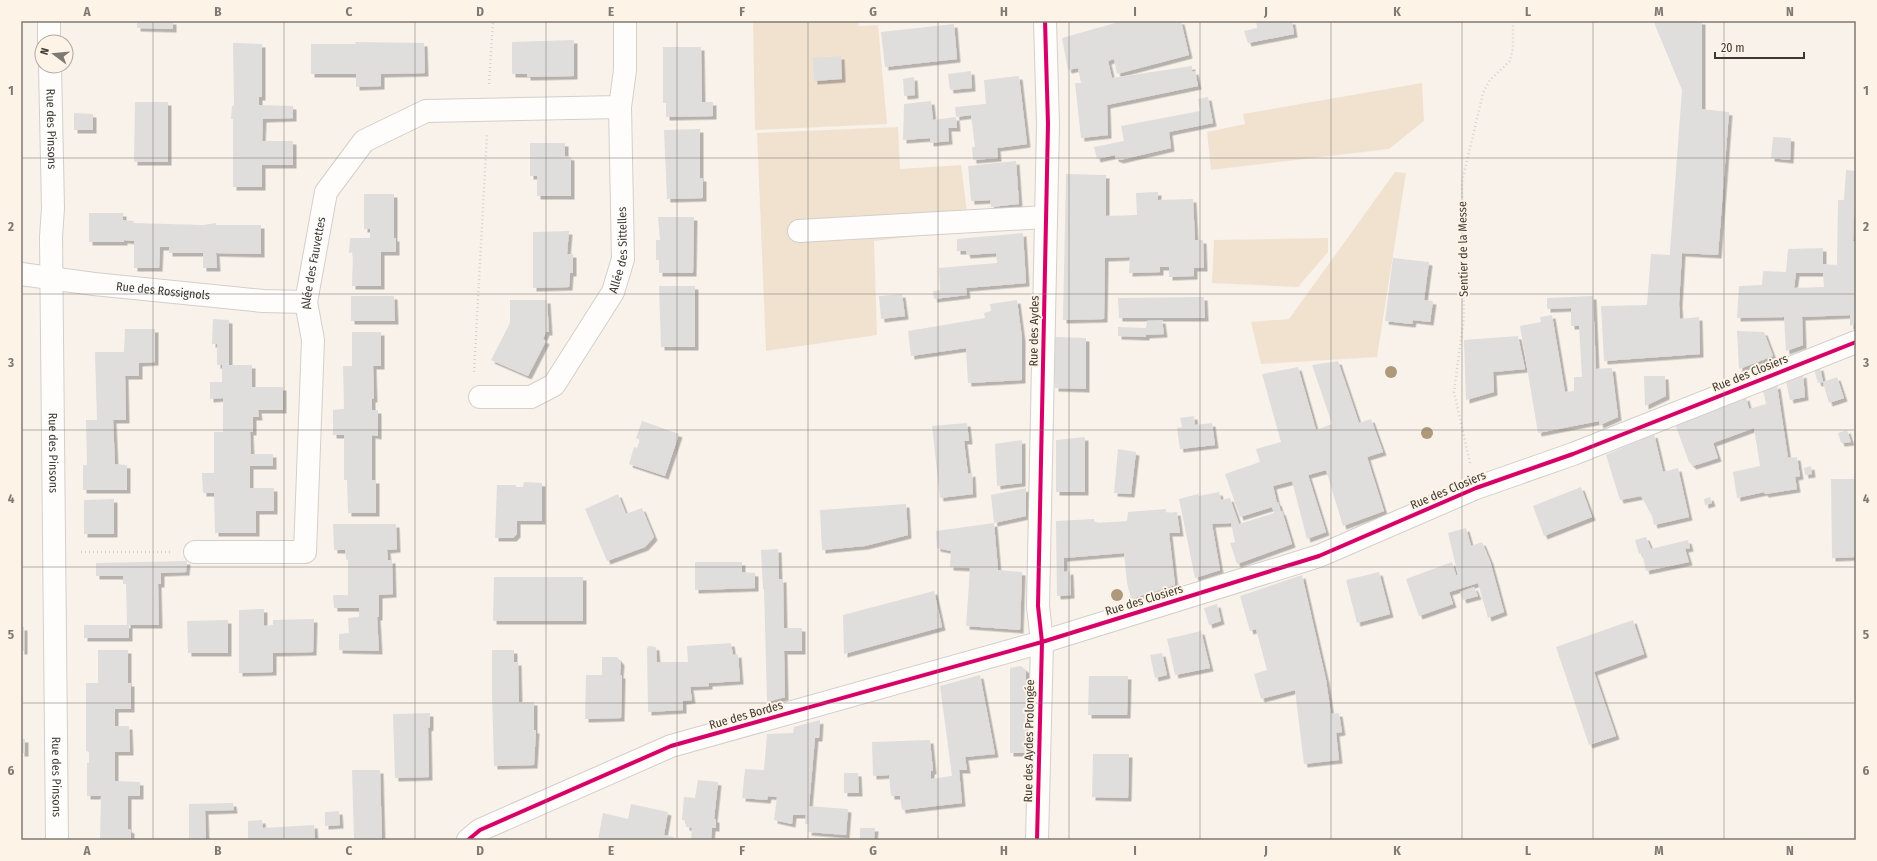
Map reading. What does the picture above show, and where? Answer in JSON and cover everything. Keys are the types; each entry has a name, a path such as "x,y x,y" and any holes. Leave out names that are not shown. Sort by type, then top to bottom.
{"street":[{"path":"49,21 49,34"},
{"name":"Allée des Sittelles","path":"480,397 531,397 554,385 612,292 623,259 620,107 625,70 625,21"},
{"name":"Rue des Aydes","path":"1042,642 1038,606 1048,124 1045,21"},
{"name":"Rue des Pinsons","path":"50,74 54,208 51,237 57,840"},
{"name":"Allée des Fauvettes","path":"195,552 305,552 313,340 306,302 326,192 364,141 426,111 620,107"},
{"path":"798,231 1046,217"},
{"name":"Rue des Rossignols","path":"21,274 52,279 263,301 306,302"},
{"name":"Rue des Closiers","path":"1042,642 1319,556 1476,488 1573,454 1856,342"},
{"name":"Rue des Bordes","path":"468,840 480,830 671,746 1042,642"},
{"name":"Rue des Aydes Prolongée","path":"1037,840 1042,642"}],"path":[{"path":"480,397 473,398 493,21"},
{"path":"54,552 195,552"}],"shaded area":[{"path":"753,21 858,21 859,26 878,25 887,124 755,130"},
{"path":"1422,83 1424,121 1389,149 1211,170 1207,132 1245,124 1243,114"},
{"path":"898,127 900,169 961,165 967,212 944,233 874,241 877,335 766,351 757,133"},
{"path":"1395,172 1406,173 1377,357 1261,364 1251,322 1289,319"},
{"path":"1328,238 1328,252 1298,287 1212,283 1214,240"}],"building":[{"path":"137,21 173,21 173,29 137,28"},
{"path":"1122,21 1181,21 1189,55 1117,74 1114,59 1108,61 1112,78 1192,66 1192,72 1195,71 1198,86 1107,105 1108,135 1081,138 1075,83 1081,83 1078,68 1068,70 1062,38"},
{"path":"1256,21 1292,21 1294,34 1248,43 1244,31 1257,28"},
{"path":"1655,21 1702,21 1702,109 1729,112 1718,255 1682,253 1679,304 1680,319 1699,317 1700,354 1604,361 1601,306 1647,305 1651,254 1670,255 1682,90 1655,25"},
{"path":"954,24 957,59 885,67 881,32"},
{"path":"574,40 574,76 527,77 527,74 512,74 512,42"},
{"path":"355,42 424,43 425,73 381,74 381,86 356,87 356,74 311,74 311,44 356,44"},
{"path":"233,43 262,44 262,97 259,97 259,105 293,106 293,118 263,119 262,141 293,141 293,165 262,165 262,187 233,187 233,119 231,119 232,106 234,106"},
{"path":"663,47 701,47 702,102 713,102 713,116 666,117 666,103 663,103"},
{"path":"841,56 842,79 814,81 813,58"},
{"path":"971,71 972,88 950,90 948,74"},
{"path":"1019,76 1027,144 997,148 998,158 973,160 972,147 975,147 971,115 956,117 955,107 986,104 984,80"},
{"path":"914,77 915,95 904,96 903,79"},
{"path":"1208,97 1213,123 1169,132 1171,148 1120,160 1115,158 1115,155 1097,159 1094,147 1124,141 1121,126 1200,111 1198,99"},
{"path":"931,101 933,120 956,117 957,128 948,128 949,141 930,143 930,138 903,140 904,104"},
{"path":"135,102 168,102 168,162 134,162"},
{"path":"74,113 93,114 93,130 74,130"},
{"path":"700,129 700,178 703,178 703,198 667,199 664,130"},
{"path":"1773,137 1791,138 1790,160 1771,158"},
{"path":"530,143 565,143 565,156 571,157 571,196 537,196 537,176 530,176"},
{"path":"1016,161 1019,204 991,207 990,200 971,201 968,166"},
{"path":"1846,170 1856,171 1853,241 1856,241 1856,323 1850,326 1850,315 1802,317 1803,345 1786,351 1784,317 1737,318 1739,286 1762,285 1763,271 1786,272 1788,249 1823,248 1823,264 1837,265 1838,200 1844,200","holes":["1796,273 1823,273 1824,287 1794,288"]},
{"path":"1066,174 1106,175 1106,216 1137,215 1136,193 1158,192 1158,200 1193,199 1195,240 1203,240 1204,268 1194,268 1194,276 1169,277 1169,267 1160,267 1160,272 1129,273 1130,257 1105,258 1104,319 1063,320"},
{"path":"364,194 394,194 394,238 396,238 396,252 381,252 381,286 352,286 353,252 349,253 350,238 370,238 370,229 364,229"},
{"path":"89,213 123,213 123,220 134,221 133,223 203,225 216,223 216,225 261,225 261,254 216,253 217,268 203,268 203,253 169,253 169,247 160,247 159,268 134,268 134,241 124,240 124,242 89,242"},
{"path":"658,217 694,217 693,273 659,273 659,260 656,260 656,240 660,240"},
{"path":"569,231 567,254 573,254 573,273 570,273 569,287 533,288 533,232"},
{"path":"1023,233 1026,283 966,288 967,295 934,299 933,291 940,290 939,268 997,263 996,253 967,255 966,251 957,251 957,239"},
{"path":"1393,258 1429,262 1424,300 1433,301 1430,322 1413,320 1412,324 1385,321"},
{"path":"659,286 695,286 695,347 661,347"},
{"path":"902,294 905,316 881,319 879,296"},
{"path":"351,296 394,296 395,321 351,321"},
{"path":"1593,296 1596,369 1612,368 1618,417 1600,425 1599,421 1538,433 1520,326 1541,322 1540,317 1552,315 1565,392 1574,391 1574,377 1582,377 1579,326 1571,326 1571,308 1547,309 1547,298"},
{"path":"1204,297 1205,318 1119,318 1118,298"},
{"path":"510,300 547,300 549,332 546,332 543,339 546,341 528,376 491,360 510,323"},
{"path":"1017,300 1022,338 1022,380 968,383 966,348 911,356 908,331 985,318 984,313 991,311 990,304"},
{"path":"213,319 229,320 229,365 252,365 252,387 283,387 283,410 258,410 259,417 253,417 253,432 250,432 251,454 273,454 273,466 250,466 250,488 274,488 274,511 256,511 256,533 215,533 214,493 203,493 202,473 214,473 214,432 223,432 223,398 210,399 210,382 222,382 222,365 217,365 217,344 212,344"},
{"path":"1162,320 1164,334 1146,335 1146,337 1118,336 1118,327 1146,328 1147,321"},
{"path":"125,329 155,329 155,362 139,363 139,376 125,376 126,420 113,420 115,464 127,465 127,490 83,490 83,465 87,465 86,420 97,420 95,352 124,352"},
{"path":"1737,331 1764,332 1773,356 1739,369"},
{"path":"352,332 381,332 381,366 373,366 374,399 372,399 372,410 378,410 378,436 372,435 372,480 376,480 376,513 348,513 347,480 344,480 344,435 333,435 333,410 344,409 343,366 352,366"},
{"path":"1518,336 1525,369 1493,372 1494,392 1466,400 1464,340"},
{"path":"1055,337 1086,338 1086,389 1055,388"},
{"path":"1338,361 1359,423 1371,419 1383,452 1367,457 1384,511 1343,526 1326,470 1308,475 1326,532 1307,539 1292,481 1273,486 1277,503 1278,502 1281,512 1282,511 1292,544 1237,564 1230,543 1235,542 1231,523 1212,524 1220,570 1195,578 1179,499 1198,494 1199,496 1219,492 1221,500 1230,498 1239,524 1274,513 1272,507 1240,517 1225,474 1260,462 1256,449 1281,442 1262,374 1298,367 1316,430 1332,424 1312,365"},
{"path":"1820,367 1823,382 1818,383 1814,369"},
{"path":"1803,374 1805,397 1790,400 1786,381"},
{"path":"1644,376 1665,376 1666,396 1645,406"},
{"path":"1837,377 1844,398 1829,403 1823,382"},
{"path":"1777,385 1788,458 1797,457 1800,476 1795,477 1797,489 1765,494 1764,492 1737,498 1733,472 1760,466 1754,428 1713,443 1718,458 1693,466 1689,462 1675,424 1746,397 1749,409 1766,404 1763,390"},
{"path":"1194,416 1195,425 1212,423 1215,445 1180,449 1177,428 1182,427 1180,418"},
{"path":"642,421 679,434 665,476 629,464 634,447 637,448 640,440 636,438"},
{"path":"967,423 969,441 964,441 968,474 972,473 973,494 940,498 932,426"},
{"path":"1847,430 1851,442 1841,443 1838,433"},
{"path":"1654,434 1663,472 1678,468 1689,517 1654,525 1652,516 1641,496 1620,500 1606,455"},
{"path":"1085,437 1085,492 1056,492 1056,440"},
{"path":"1022,440 1022,483 997,486 995,444"},
{"path":"1118,449 1136,452 1131,494 1114,493"},
{"path":"1811,466 1812,474 1805,475 1804,468"},
{"path":"1831,479 1856,479 1856,557 1832,558"},
{"path":"524,482 542,483 542,521 517,521 517,534 513,538 495,538 497,485 516,485 516,487 523,487"},
{"path":"1581,487 1592,517 1544,536 1533,506"},
{"path":"1026,488 1026,516 994,523 991,495"},
{"path":"618,494 626,514 642,508 654,537 645,547 607,561 585,509"},
{"path":"1710,497 1712,503 1705,505 1704,499"},
{"path":"114,499 114,534 84,534 84,500"},
{"path":"906,504 908,535 865,546 822,550 820,510"},
{"path":"1166,509 1166,513 1177,512 1180,533 1169,533 1175,585 1131,599 1127,583 1124,553 1064,558 1064,572 1070,571 1071,595 1057,596 1056,521 1094,519 1095,523 1127,521 1128,512"},
{"path":"994,523 998,570 1022,572 1020,630 966,626 970,568 950,567 951,551 937,548 936,531"},
{"path":"333,524 396,524 397,549 387,550 388,560 392,560 393,594 379,595 379,617 377,617 379,651 339,650 339,634 349,633 348,618 359,617 359,608 334,608 333,595 348,595 348,560 346,559 345,550 334,550"},
{"path":"1466,528 1471,546 1482,542 1490,561 1504,612 1488,618 1478,583 1449,592 1453,604 1419,616 1406,579 1452,562 1456,575 1458,575 1448,533"},
{"path":"1646,537 1651,549 1688,540 1690,548 1685,549 1689,562 1646,571 1642,553 1639,554 1635,540"},
{"path":"778,549 779,579 783,579 784,628 802,628 802,651 784,651 785,697 767,702 764,589 761,550"},
{"path":"187,561 186,572 161,573 161,584 158,584 159,625 129,625 129,638 84,638 84,625 127,625 126,584 123,584 123,576 96,576 96,563"},
{"path":"695,562 742,562 742,572 755,573 755,588 695,590"},
{"path":"1379,572 1390,614 1357,623 1346,580"},
{"path":"1302,575 1326,680 1331,714 1339,713 1342,732 1336,733 1339,760 1304,764 1295,690 1261,699 1254,674 1267,670 1256,629 1250,631 1240,596"},
{"path":"494,577 583,577 583,621 493,621"},
{"path":"1474,587 1478,596 1463,600 1460,592"},
{"path":"934,591 942,627 844,654 843,615"},
{"path":"1217,604 1221,621 1209,625 1204,608"},
{"path":"264,609 264,626 273,625 273,620 314,619 313,652 273,653 273,672 239,673 239,610"},
{"path":"228,620 228,653 188,653 187,621"},
{"path":"1633,620 1644,654 1594,672 1616,736 1589,745 1556,647"},
{"path":"21,627 24,627 24,651 21,651"},
{"path":"1201,631 1210,668 1175,675 1167,639"},
{"path":"731,643 733,655 738,654 740,681 709,683 709,686 690,687 692,700 683,701 683,710 648,712 647,648 649,646 656,647 657,662 688,662 687,646"},
{"path":"98,650 128,650 128,683 131,683 131,709 115,709 115,726 129,726 130,752 115,752 115,781 140,782 140,796 128,796 128,829 131,830 131,840 100,840 101,796 87,796 87,763 89,763 89,752 86,751 86,683 98,683"},
{"path":"492,650 514,650 514,662 518,662 519,702 534,702 534,730 536,730 534,765 494,766"},
{"path":"1162,653 1167,675 1155,678 1150,655"},
{"path":"602,657 617,657 621,662 621,718 585,719 586,675 602,675"},
{"path":"1021,666 1026,670 1026,753 1010,753 1010,668"},
{"path":"980,675 995,754 965,757 967,770 959,770 962,803 902,810 900,796 891,796 889,775 873,776 872,742 930,740 933,771 931,771 931,779 952,776 940,686"},
{"path":"1089,676 1128,676 1127,715 1088,715"},
{"path":"430,713 430,727 428,728 429,777 395,778 393,714"},
{"path":"820,720 819,738 815,738 809,806 848,809 846,835 808,832 809,824 805,824 806,815 793,815 792,824 774,820 777,797 768,796 767,800 742,798 745,769 764,770 767,734 793,733 794,727"},
{"path":"21,739 25,739 25,753 21,753"},
{"path":"1093,754 1129,754 1128,798 1092,797"},
{"path":"352,770 380,770 382,840 354,840"},
{"path":"844,773 858,773 859,793 844,793"},
{"path":"698,780 718,782 714,819 716,819 716,828 712,828 711,840 691,840 692,828 686,827 686,821 682,820 684,797 695,798"},
{"path":"233,803 234,810 205,811 206,840 189,840 189,804"},
{"path":"631,804 668,812 664,835 674,837 674,840 598,840 603,813 628,819"},
{"path":"339,811 340,825 325,826 325,812"},
{"path":"262,820 263,828 314,825 315,840 248,840 248,821"},
{"path":"860,828 875,828 874,840 860,840"}],"cycle path":[{"path":"1037,840 1042,642 1038,606 1048,124 1045,21"},
{"path":"468,840 480,830 671,746 1042,642 1319,556 1476,488 1573,454 1856,342"}]}
